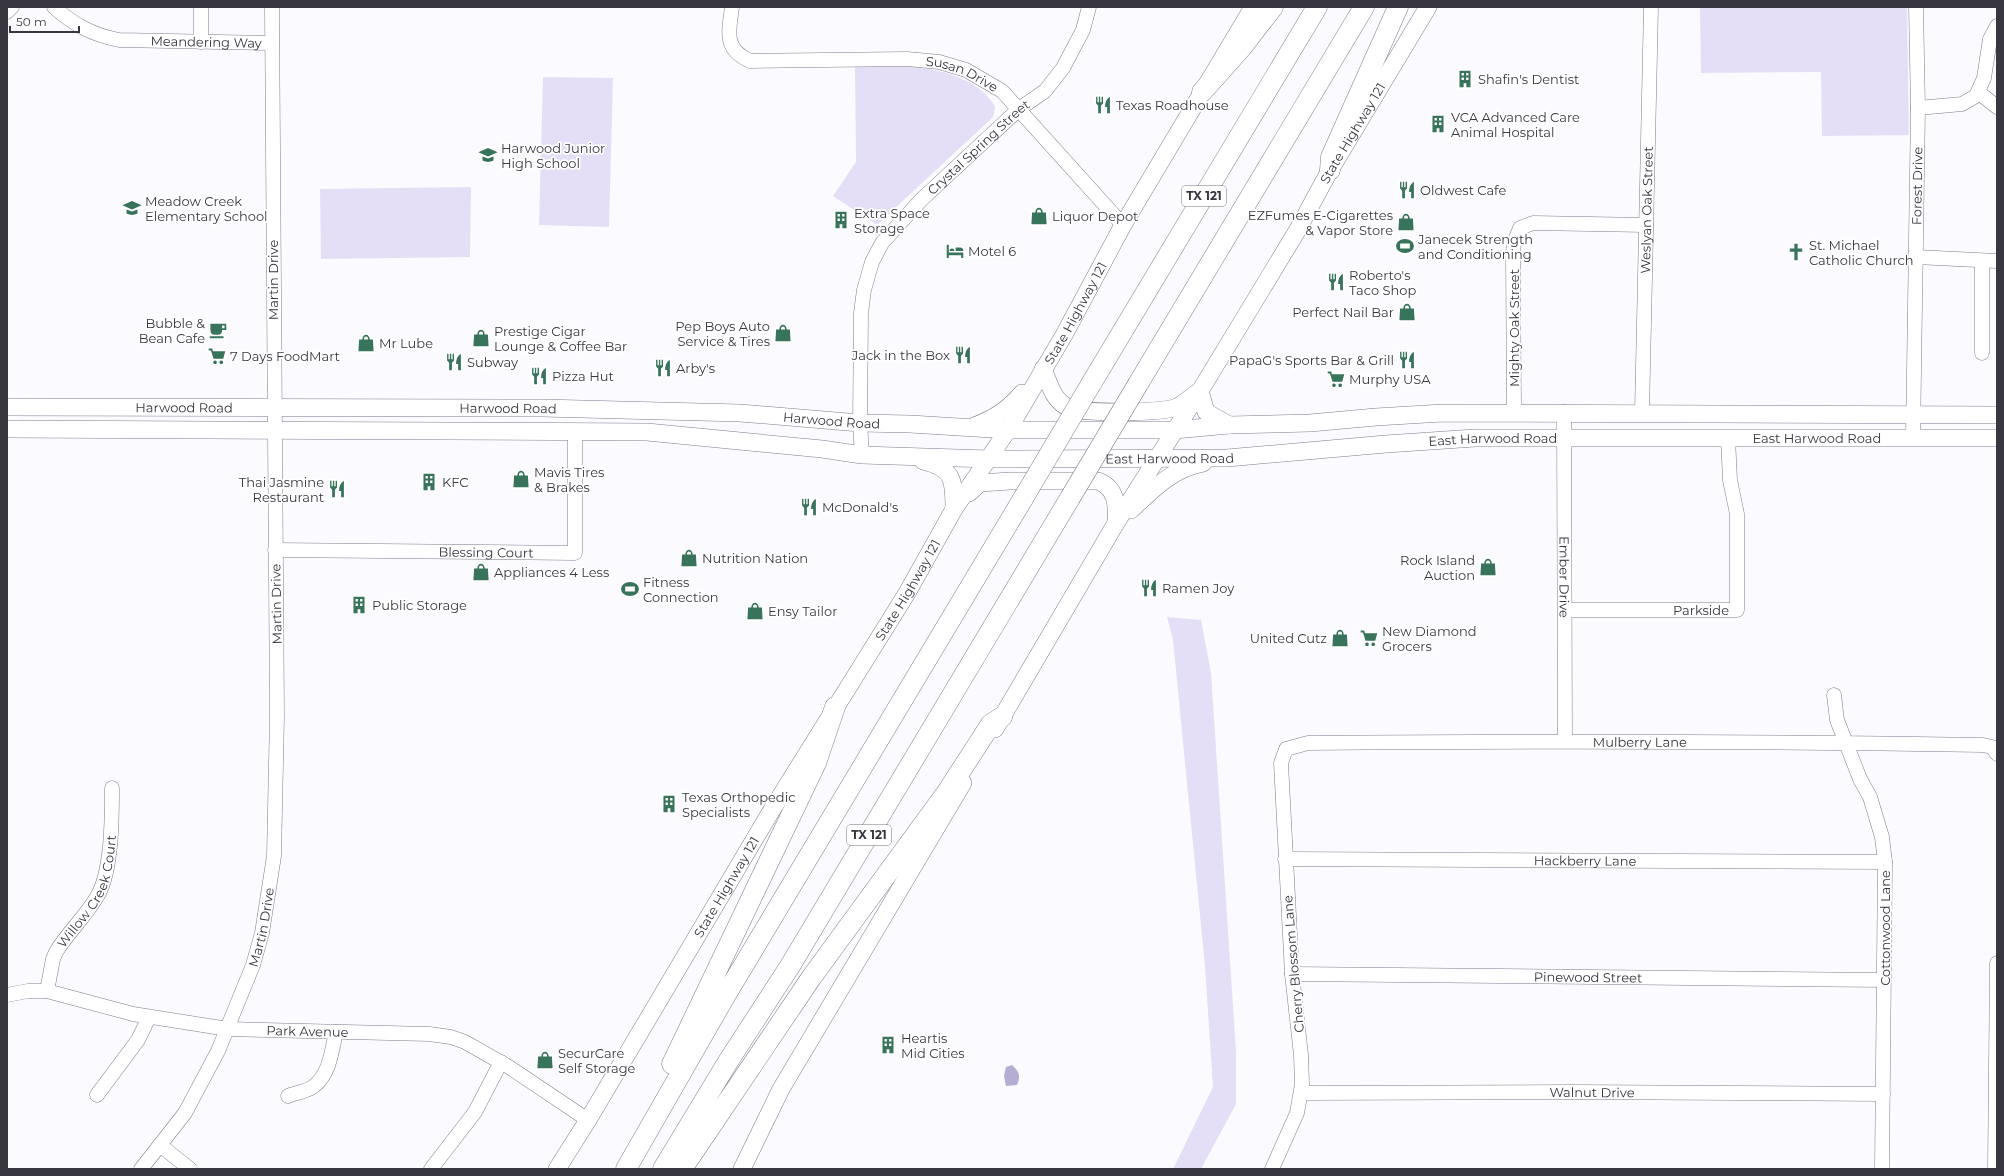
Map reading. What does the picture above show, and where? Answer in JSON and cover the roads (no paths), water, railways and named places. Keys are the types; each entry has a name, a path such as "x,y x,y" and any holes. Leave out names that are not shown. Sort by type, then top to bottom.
{"highway":[{"path":"1202,92 1242,47 1273,7"},
{"name":"TX 121","path":"626,1169 728,992 1317,7"},
{"name":"TX 121","path":"663,1169 729,1060 790,966 1364,7"},
{"path":"1330,170 1331,157 1398,7"},
{"path":"622,1169 623,1154 666,1076 709,990 816,763 836,707"},
{"path":"682,1169 811,978 947,792 991,724 1002,717"}],"main road":[{"name":"State Highway 121","path":"557,1169 588,1120 836,707 907,593 954,509 1008,430 1064,335 1123,225 1253,7"},
{"name":"State Highway 121","path":"742,1169 781,1089 1116,523 1200,390 1297,230 1330,170 1428,7"},
{"path":"970,427 989,420 1011,406 1043,369 1056,397 1067,407 1089,412 1177,407 1200,390 1206,412 1229,425"},
{"name":"Harwood Road","path":"7,407 576,408 730,413 860,423 970,427 1008,430"},
{"path":"154,407 154,430"},
{"path":"430,431 437,408"},
{"path":"575,431 576,408"},
{"path":"1642,412 1643,438"},
{"name":"East Harwood Road","path":"1008,430 1174,430 1229,425 1310,423 1376,416 1443,413 1642,412 1997,415"},
{"path":"729,440 730,413"},
{"path":"1727,413 1728,438"},
{"path":"1831,438 1832,414"},
{"path":"1376,416 1386,444"},
{"name":"Harwood Road","path":"7,429 648,432 862,455 989,459"},
{"name":"East Harwood Road","path":"989,459 1227,458 1475,438 1997,438"},
{"path":"907,457 938,465 948,473 954,485 954,509"},
{"path":"1116,523 1167,477 1191,465 1227,458"},
{"path":"954,509 973,488 980,483 1010,481 1098,481 1106,484 1112,492 1117,504 1116,523"}],"street":[{"path":"7,12 12,7"},
{"name":"Meandering Way","path":"54,7 75,25 104,38 119,40 272,43"},
{"path":"201,7 201,42"},
{"name":"Martin Drive","path":"141,1169 194,1099 228,1029 253,965 262,932 274,856 278,723 275,550 272,7"},
{"name":"Susan Drive","path":"732,7 730,40 732,49 740,56 750,61 907,58 939,62 966,70 1002,91 1123,225"},
{"name":"Crystal Spring Street","path":"862,455 860,423 861,313 864,290 872,262 882,242 904,217 1018,109 1045,91 1063,68 1083,30 1089,7"},
{"name":"Weslyan Oak Street","path":"1642,412 1651,7"},
{"name":"Forest Drive","path":"1913,438 1918,108 1916,7"},
{"path":"1918,108 1962,104 1976,96 1984,78 1990,39 1997,26"},
{"path":"1978,92 1997,107"},
{"name":"Mighty Oak Street","path":"1514,412 1513,253 1514,243 1520,228 1533,223 1646,225"},
{"path":"1916,257 1997,261"},
{"path":"1982,261 1982,353"},
{"name":"Ember Drive","path":"1564,412 1565,741"},
{"name":"Blessing Court","path":"275,550 575,553 575,431"},
{"name":"Parkside","path":"1565,610 1737,610 1737,514 1730,480 1728,438"},
{"name":"Cottonwood Lane","path":"1834,695 1837,720 1847,742 1860,779 1870,797 1882,837 1885,862 1882,1169"},
{"name":"Mulberry Lane","path":"1284,753 1286,749 1308,743 1565,741 1847,742 1983,745 1992,747 1997,753"},
{"name":"Cherry Blossom Lane","path":"1272,1169 1295,1119 1300,1093 1301,1055 1292,974 1285,859 1281,763 1284,753"},
{"name":"Willow Creek Court","path":"47,992 53,959 56,952 98,895 106,874 112,814 112,788"},
{"name":"Hackberry Lane","path":"1285,859 1885,862"},
{"path":"1995,1169 1997,963"},
{"name":"Pinewood Street","path":"1292,974 1884,980"},
{"name":"Park Avenue","path":"7,995 28,991 47,992 149,1017 228,1029 429,1034 451,1037 465,1042 501,1062 588,1120"},
{"path":"97,1095 138,1040 149,1017"},
{"path":"288,1096 301,1090 310,1089 315,1086 322,1077 328,1065 336,1032"},
{"path":"431,1169 475,1112 501,1062"},
{"name":"Walnut Drive","path":"1300,1093 1581,1092 1883,1094"},
{"path":"160,1145 190,1169"}],"place":[{"name":"Shafin's Dentist","path":"1465,79"},
{"name":"Texas Roadhouse","path":"1103,105"},
{"name":"VCA Advanced Care Animal Hospital","path":"1438,124"},
{"name":"Harwood Junior High School","path":"488,155"},
{"name":"Oldwest Cafe","path":"1407,190"},
{"name":"Meadow Creek Elementary School","path":"132,208"},
{"name":"Liquor Depot","path":"1039,216"},
{"name":"Extra Space Storage","path":"841,220"},
{"name":"EZFumes E-Cigarettes & Vapor Store","path":"1406,222"},
{"name":"Janecek Strength and Conditioning","path":"1405,246"},
{"name":"Motel 6","path":"955,251"},
{"name":"St. Michael Catholic Church","path":"1796,252"},
{"name":"Roberto's Taco Shop","path":"1336,282"},
{"name":"Perfect Nail Bar","path":"1407,312"},
{"name":"Bubble & Bean Cafe","path":"218,330"},
{"name":"Pep Boys Auto Service & Tires","path":"783,333"},
{"name":"Prestige Cigar Lounge & Coffee Bar","path":"481,338"},
{"name":"Mr Lube","path":"366,343"},
{"name":"Jack in the Box","path":"963,355"},
{"name":"7 Days FoodMart","path":"217,356"},
{"name":"PapaG's Sports Bar & Grill","path":"1407,360"},
{"name":"Subway","path":"454,362"},
{"name":"Arby's","path":"663,368"},
{"name":"Pizza Hut","path":"539,376"},
{"name":"Murphy USA","path":"1336,379"},
{"name":"Mavis Tires & Brakes","path":"521,479"},
{"name":"KFC","path":"429,482"},
{"name":"Thai Jasmine Restaurant","path":"337,489"},
{"name":"McDonald's","path":"809,507"},
{"name":"Nutrition Nation","path":"689,558"},
{"name":"Rock Island Auction","path":"1488,567"},
{"name":"Appliances 4 Less","path":"481,572"},
{"name":"Ramen Joy","path":"1149,588"},
{"name":"Fitness Connection","path":"630,589"},
{"name":"Public Storage","path":"359,605"},
{"name":"Ensy Tailor","path":"755,611"},
{"name":"United Cutz","path":"1340,638"},
{"name":"New Diamond Grocers","path":"1369,638"},
{"name":"Texas Orthopedic Specialists","path":"669,804"},
{"name":"Heartis Mid Cities","path":"888,1045"},
{"name":"SecurCare Self Storage","path":"545,1060"}]}
